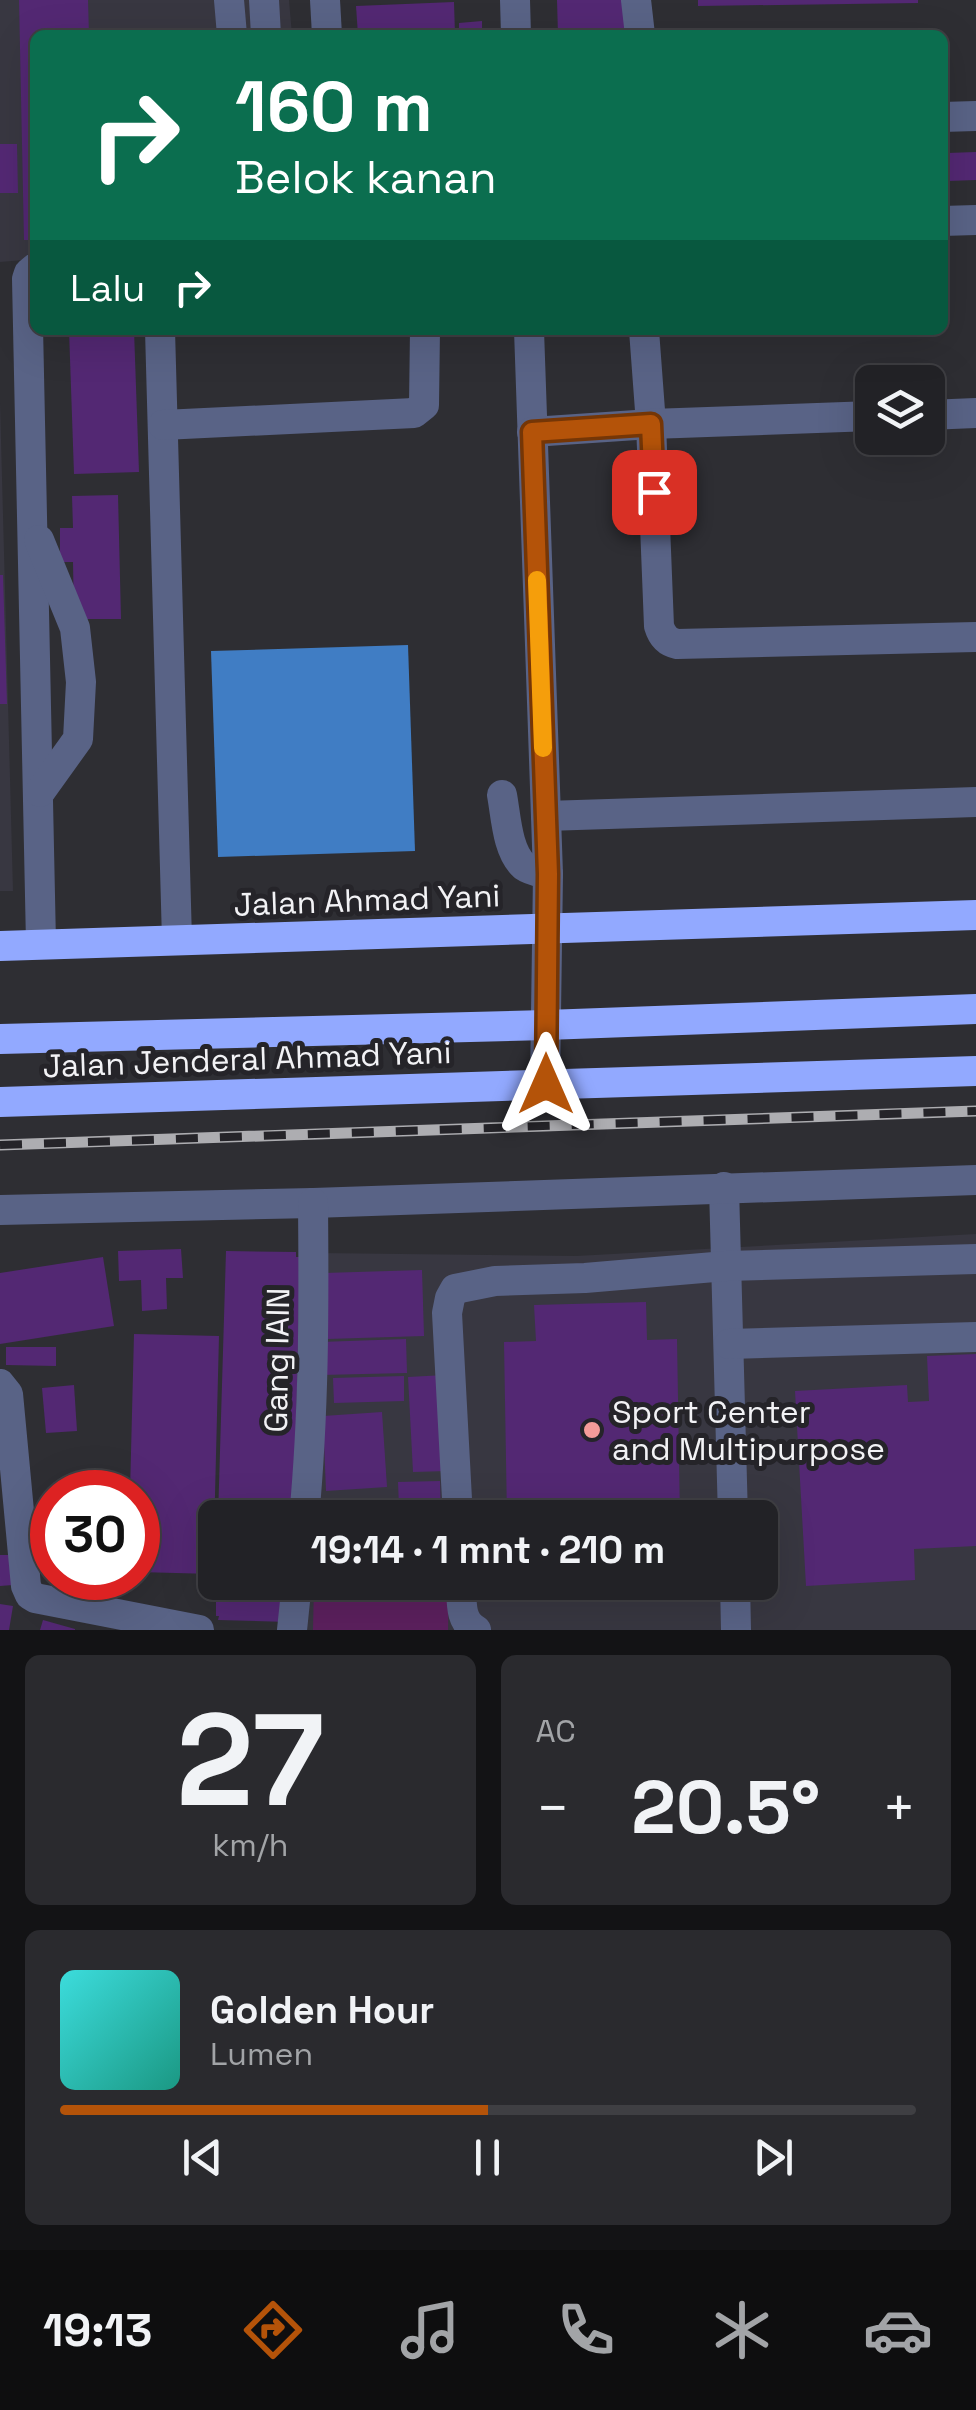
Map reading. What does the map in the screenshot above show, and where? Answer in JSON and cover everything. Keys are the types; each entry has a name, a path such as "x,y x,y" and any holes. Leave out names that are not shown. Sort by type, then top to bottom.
{"highway":[{"name":"Jalan Ahmad Yani","path":"0,946 976,915"},
{"name":"Jalan Jenderal Ahmad Yani","path":"0,1039 546,1018 976,1009"},
{"name":"Jalan Jenderal Ahmad Yani","path":"0,1102 976,1071"}],"street":[{"path":"229,0 232,30"},
{"path":"264,0 266,30"},
{"path":"325,0 328,30"},
{"path":"514,0 516,30"},
{"path":"636,0 639,30"},
{"path":"948,117 976,116"},
{"path":"948,221 976,220"},
{"path":"30,272 27,280 41,944"},
{"path":"160,335 177,940"},
{"path":"163,424 414,413 424,404 425,335"},
{"path":"529,335 548,874 546,1084"},
{"path":"644,335 658,626 670,643 976,638"},
{"path":"945,414 976,413"},
{"path":"532,432 855,417"},
{"path":"32,523 75,628 81,682 78,739 40,792"},
{"path":"502,795 514,850 522,864 548,874"},
{"path":"546,816 976,802"},
{"path":"0,1210 976,1180"},
{"path":"724,1187 733,1500"},
{"name":"Gang IAIN","path":"306,1500 314,1338 313,1202"},
{"path":"457,1500 447,1313 455,1289 494,1281 726,1266 976,1259"},
{"path":"729,1344 976,1337"},
{"path":"0,1384 8,1394 30,1595 199,1630"},
{"path":"292,1630 295,1600"},
{"path":"462,1600 463,1617 476,1630"},
{"path":"735,1600 736,1630"}],"shaded area":[{"path":"0,0 289,0 292,30 30,30 30,259 0,262"},
{"path":"0,402 13,891 0,891"},
{"path":"976,1234 976,1630 298,1630 302,1600 778,1600 778,1500 310,1500 317,1253 576,1256"},
{"path":"314,1600 449,1600 448,1630 313,1630"}],"water":[{"path":"408,645 415,851 218,857 211,651"}],"building":[{"path":"19,0 88,0 89,30 30,30 30,240 24,240"},
{"path":"557,0 627,0 628,30 558,30"},
{"path":"698,0 918,0 918,3 698,6"},
{"path":"454,2 455,30 358,30 356,6"},
{"path":"482,21 482,30 459,30 459,23"},
{"path":"0,144 17,144 18,193 0,193"},
{"path":"976,152 976,180 948,181 948,153"},
{"path":"69,335 134,335 139,472 74,474"},
{"path":"118,495 121,619 74,619 73,562 60,562 60,528 73,528 72,496"},
{"path":"3,575 7,704 0,704"},
{"path":"181,1249 183,1278 166,1278 167,1309 142,1311 141,1280 119,1281 118,1251"},
{"path":"226,1251 296,1252 296,1257 300,1257 294,1500 219,1500"},
{"path":"103,1257 114,1326 0,1344 0,1273"},
{"path":"422,1270 424,1336 327,1339 324,1273"},
{"name":"Sport Center and Multipurpose","path":"646,1302 647,1340 677,1339 680,1500 507,1500 504,1342 536,1341 534,1305"},
{"path":"134,1334 219,1336 215,1500 198,1500 198,1574 160,1573 160,1470 131,1470"},
{"path":"406,1339 407,1373 321,1375 320,1342"},
{"path":"6,1347 56,1347 56,1366 6,1365"},
{"path":"976,1354 976,1546 914,1549 915,1580 806,1586 795,1391 907,1385 908,1402 929,1401 927,1356"},
{"path":"445,1375 448,1471 413,1472 408,1377"},
{"path":"404,1376 404,1401 334,1403 333,1378"},
{"path":"74,1385 77,1431 46,1433 42,1388"},
{"path":"382,1412 387,1487 326,1491 323,1416"},
{"path":"440,1481 441,1500 399,1500 398,1482"},
{"path":"0,1555 12,1555 13,1585 0,1586"},
{"path":"216,1600 291,1600 289,1622 218,1620"},
{"path":"0,1604 13,1606 9,1630 0,1630"},
{"path":"43,1620 75,1629 75,1630 40,1630"}],"railway":[{"path":"0,1145 976,1111"}],"slow traffic":[{"path":"537,580 543,748"}],"place":[{"name":"Sport Center and Multipurpose","path":"592,1430"}],"route":[{"path":"546,1084 548,874 532,432 651,424 654,492"}]}
